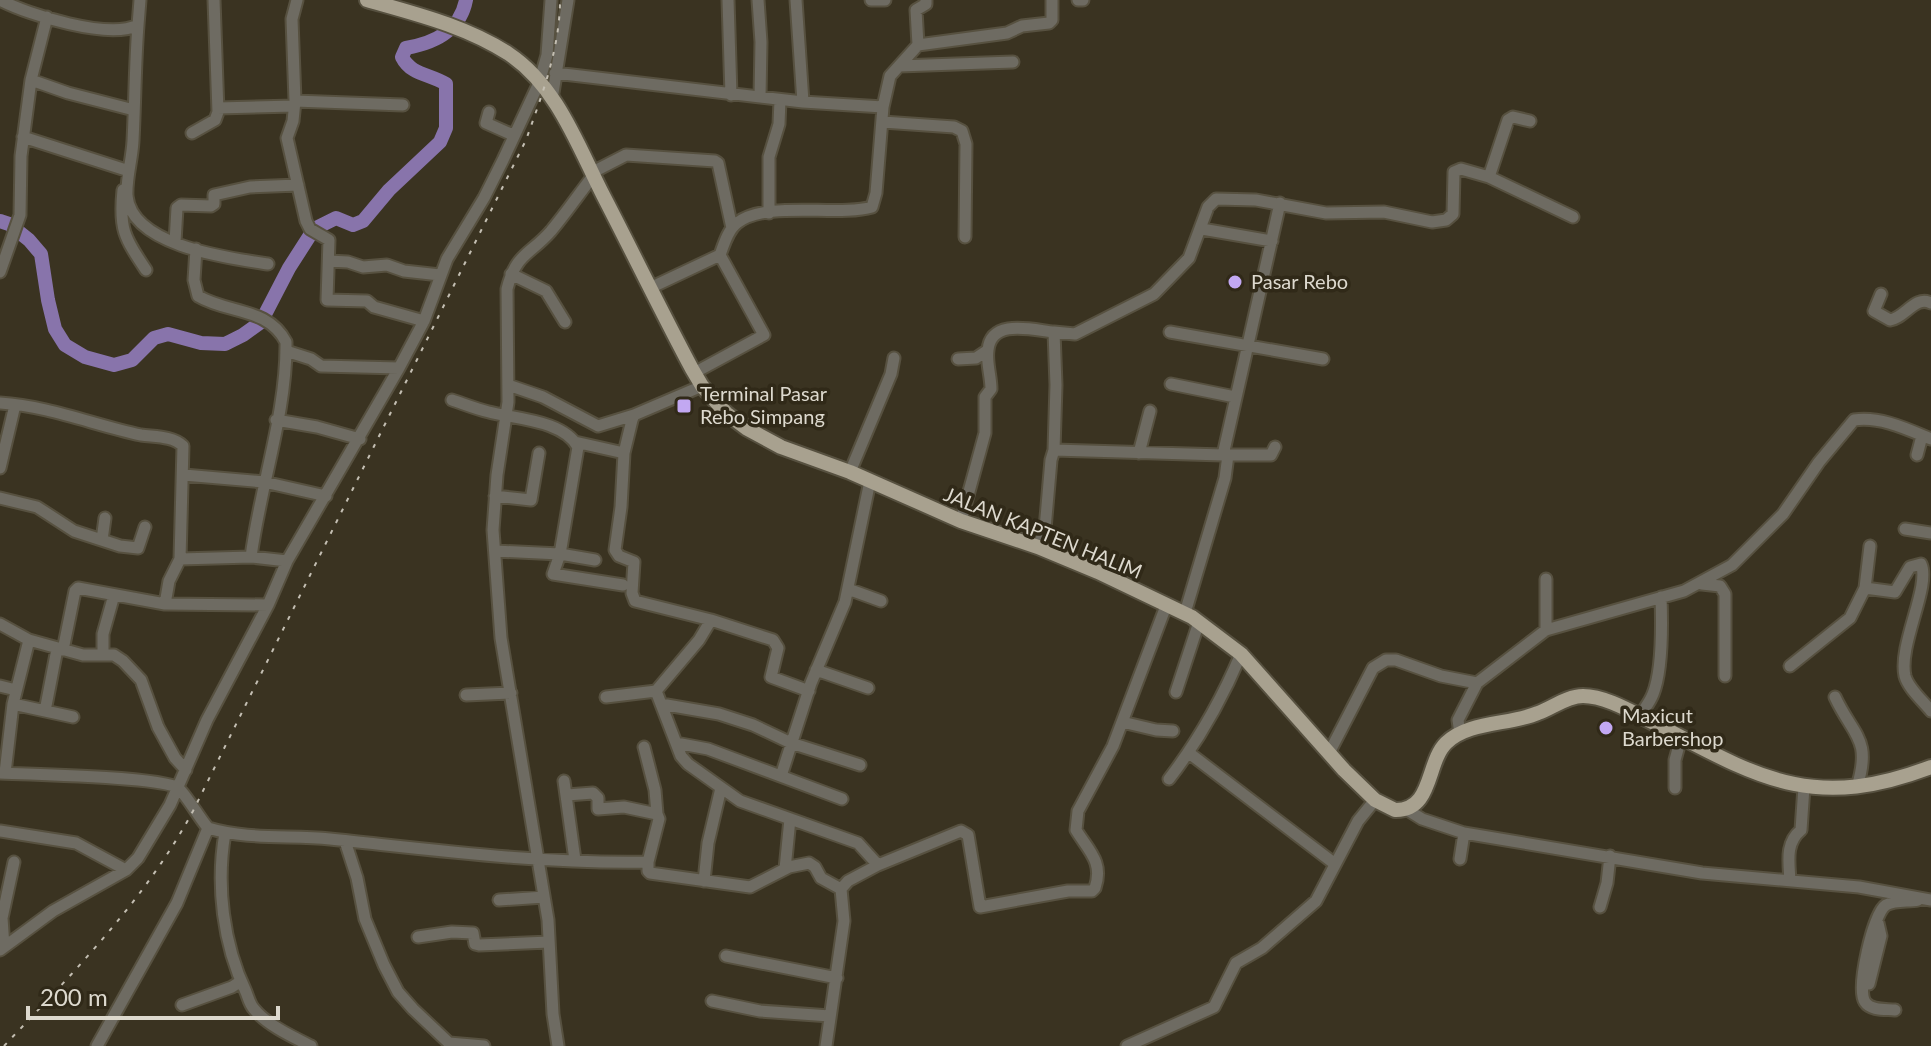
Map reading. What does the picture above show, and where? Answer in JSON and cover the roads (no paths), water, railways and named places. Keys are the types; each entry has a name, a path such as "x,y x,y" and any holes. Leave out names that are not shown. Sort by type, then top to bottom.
{"main road":[{"name":"JALAN KAPTEN HALIM","path":"367,0 464,30 510,55 539,83 569,125 698,380 715,403 746,428 781,447 850,472 961,521 1038,547 1098,572 1185,613 1241,654 1375,800 1395,810 1406,809"},
{"path":"1406,809 1424,793 1440,750 1460,733 1535,715 1576,696 1596,697 1640,716 1717,758 1766,778 1804,787 1857,787 1931,767"}],"street":[{"path":"0,0 47,17 98,30 123,30 138,25"},
{"path":"140,0 133,144 120,219 126,240 146,270"},
{"path":"192,133 215,120 218,108 214,0"},
{"path":"297,0 292,19 294,103 287,138 298,185 316,232 329,240 327,300 367,301 379,309 424,321"},
{"path":"2,944 126,870 138,858 178,788 207,720 268,605 287,561 399,368 424,321 452,249 484,198 539,83 547,55 551,0"},
{"path":"552,100 568,0"},
{"path":"728,0 731,95"},
{"path":"758,0 760,97"},
{"path":"796,0 803,102"},
{"path":"871,0 885,0"},
{"path":"918,45 916,10 926,4 926,0"},
{"path":"650,288 720,255 732,228 749,216 872,207 876,193 883,107 890,76 918,45 1007,33 1022,26 1049,23 1052,20 1052,0"},
{"path":"0,272 19,222 23,137 31,80 47,17"},
{"path":"899,66 1013,62"},
{"path":"555,73 731,95 883,107"},
{"path":"31,80 134,110"},
{"path":"769,213 769,157 779,124 780,100"},
{"path":"218,108 294,103 403,105"},
{"path":"489,112 486,123 513,135"},
{"path":"1489,177 1508,120 1513,117 1530,121"},
{"path":"883,122 954,127 962,131 966,144 965,237"},
{"path":"23,137 127,170"},
{"path":"558,1046 540,860 516,738 501,638 495,551 495,496 507,416 507,289 511,274 523,254 549,233 592,174 626,155 718,163 732,228"},
{"path":"958,359 976,358 988,350 997,332 1005,329 1075,334 1154,294 1189,258 1208,207 1216,199 1280,203 1326,213 1384,212 1418,220 1439,221 1453,214 1456,169 1489,177 1573,217"},
{"path":"127,170 127,198 131,212 151,232 196,249 268,264"},
{"path":"175,242 177,208 181,205 211,206 214,195 250,187 298,185"},
{"path":"1185,613 1225,478 1225,455 1235,397 1280,203"},
{"path":"1202,229 1272,241"},
{"path":"196,249 194,280 198,296 212,304 248,311 265,319 286,342 276,420 259,499 251,557"},
{"path":"508,385 543,397 598,426 634,415 698,380 764,335 720,255"},
{"path":"329,261 363,267 387,265 404,271 440,275"},
{"path":"511,274 546,291 565,322"},
{"path":"1881,294 1874,311 1890,320 1900,317 1920,300 1931,303"},
{"path":"1038,547 1045,529 1054,450 1054,332"},
{"path":"1170,332 1323,359"},
{"path":"961,521 985,433 985,397 991,389 988,350"},
{"path":"286,351 314,360 321,366 399,368"},
{"path":"850,472 891,374 894,358"},
{"path":"1171,384 1235,397"},
{"path":"452,400 550,427 575,442 624,453"},
{"path":"0,403 48,409 179,442 183,446 180,559 169,581 165,604"},
{"path":"0,468 15,405"},
{"path":"1139,453 1150,411"},
{"path":"634,415 624,453 615,550 619,556 634,562 633,599 773,640 778,648 771,677 809,691"},
{"path":"1460,733 1458,720 1477,683 1546,630 1702,584 1732,565 1783,514 1819,462 1854,420 1866,418 1904,427 1927,437 1917,455"},
{"path":"276,420 360,439"},
{"path":"575,442 578,447 560,554 553,574 623,585"},
{"path":"1054,450 1271,455 1275,447"},
{"path":"495,496 531,500 539,453"},
{"path":"184,475 264,482 326,496"},
{"path":"781,776 816,670 845,602 870,481"},
{"path":"0,498 37,507 74,531 120,546 138,548 145,527"},
{"path":"102,540 105,518"},
{"path":"1905,529 1931,533"},
{"path":"1790,666 1850,618 1865,588 1870,546"},
{"path":"495,551 560,554 595,560"},
{"path":"180,559 251,557 287,561"},
{"path":"1865,588 1895,592 1913,564 1921,564 1926,569 1928,594 1906,650 1905,672 1909,684 1931,711"},
{"path":"1546,579 1546,630"},
{"path":"1702,584 1720,586 1725,594 1725,676"},
{"path":"45,711 75,591 81,588 165,604 268,605"},
{"path":"848,589 881,601"},
{"path":"103,655 104,628 114,595"},
{"path":"1640,716 1655,683 1662,623 1661,597"},
{"path":"826,1046 844,921 841,889 848,881 878,865 961,831 968,835 980,907 1068,891 1092,891 1098,882 1099,867 1095,855 1076,830 1077,814 1085,794 1103,769 1166,606"},
{"path":"606,697 656,691 699,640 711,620"},
{"path":"1176,692 1199,622"},
{"path":"0,624 29,640 60,650 91,656 114,655 137,674 158,727 175,758 186,770"},
{"path":"29,640 13,704 3,773 73,775 161,783 178,788 208,828 225,833 540,860 648,862"},
{"path":"1169,779 1189,753 1224,693 1241,654"},
{"path":"1329,753 1378,663 1396,660 1441,676 1477,683"},
{"path":"816,670 868,688"},
{"path":"0,686 16,690"},
{"path":"656,691 681,756 688,764 740,801 858,843 878,865"},
{"path":"466,695 511,693"},
{"path":"1835,697 1860,737 1862,771 1857,787"},
{"path":"13,704 73,717"},
{"path":"661,704 719,714 753,725 791,743 860,765"},
{"path":"1122,722 1173,731"},
{"path":"1675,788 1675,760 1681,738"},
{"path":"676,743 708,749 842,799"},
{"path":"644,747 659,819 648,862 650,873 750,887 785,869 812,864 821,878 841,889"},
{"path":"1189,753 1335,864"},
{"path":"564,781 575,860"},
{"path":"1790,881 1789,846 1793,836 1801,830 1804,787"},
{"path":"704,881 708,843 721,788"},
{"path":"567,795 593,793 598,798 598,809 624,807 657,814"},
{"path":"1127,1046 1214,1007 1236,963 1262,948 1316,901 1358,821 1375,800"},
{"path":"1406,809 1422,819 1464,833 1702,873 1859,887 1928,899"},
{"path":"785,869 790,819"},
{"path":"97,1046 177,903 208,828"},
{"path":"0,831 76,843 126,870"},
{"path":"225,833 221,881 224,922 241,981 253,1009 311,1046"},
{"path":"1460,859 1464,833"},
{"path":"345,841 357,878 365,919 398,992 444,1039 460,1046 484,1046"},
{"path":"1600,907 1610,856"},
{"path":"2,944 2,918 14,862"},
{"path":"499,900 544,897"},
{"path":"1895,1010 1871,1007 1862,995 1868,988 1878,951 1881,930 1878,923 1886,906 1928,899"},
{"path":"418,937 452,932 473,933 475,944 479,945 549,942"},
{"path":"726,956 837,978"},
{"path":"182,1005 241,981"},
{"path":"712,1001 760,1011 830,1016"}],"waterway":[{"path":"0,221 9,224 29,240 41,254 55,329 65,345 85,357 114,365 132,360 154,338 168,334 201,343 225,344 261,322 289,268 314,229 336,218 353,225 363,221 389,190 440,142 446,128 446,84 416,71 402,57 406,48 445,34 458,20 466,0"}],"railway":[{"path":"4,1046 130,905 174,844 193,811 526,140 553,54 560,0"}],"place":[{"name":"Pasar Rebo","path":"1235,282"},
{"name":"Terminal Pasar Rebo Simpang","path":"684,406"},
{"name":"Maxicut Barbershop","path":"1606,728"}]}
